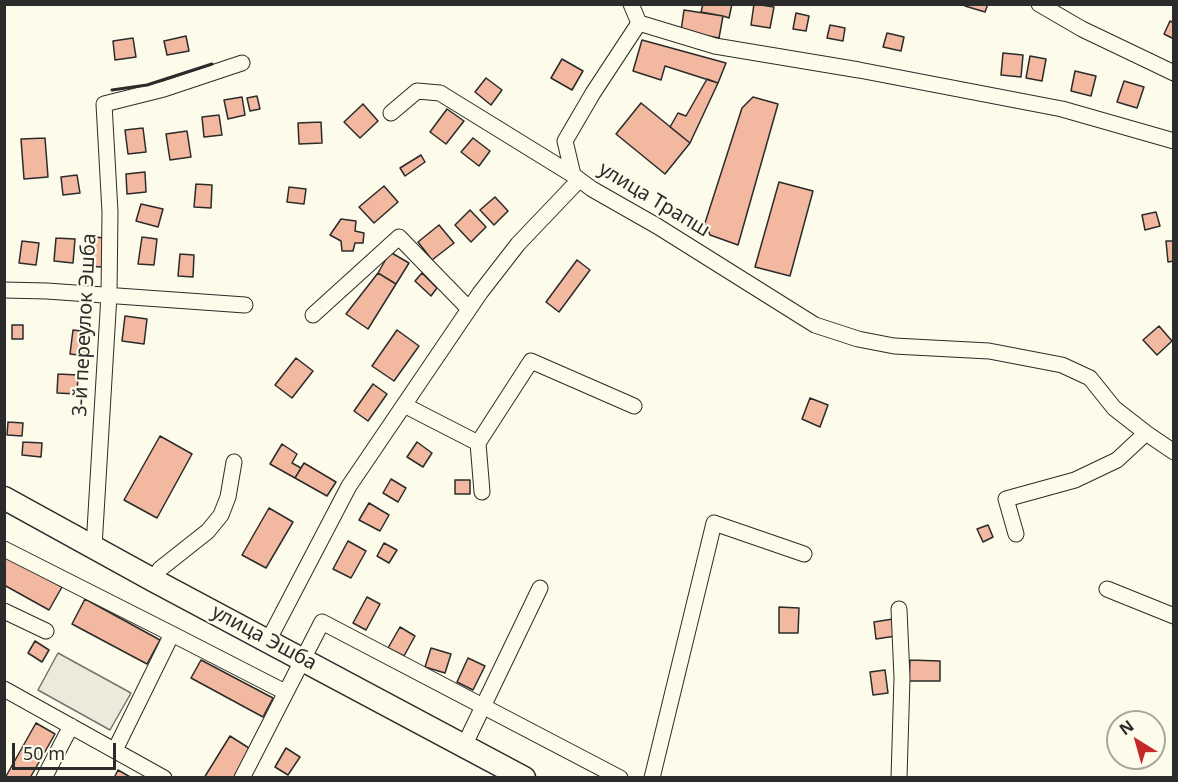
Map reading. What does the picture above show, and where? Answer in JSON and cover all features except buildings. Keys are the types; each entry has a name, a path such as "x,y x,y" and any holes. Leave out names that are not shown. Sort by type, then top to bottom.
{"highway":[{"name":"улица Эшба","path":"4,498 153,580 524,777"}],"street":[{"path":"631,4 639,23"},
{"path":"1039,4 1082,29 1173,73"},
{"path":"639,23 715,46 859,70 1062,109 1173,141"},
{"path":"576,177 565,141 639,23"},
{"name":"3-й переулок Эшба","path":"94,547 109,295 110,212 104,104 164,89 242,63"},
{"path":"391,112 417,91 440,93 576,177"},
{"name":"улица Трапш","path":"268,641 349,486 469,309 518,244 576,177 592,189 657,226 815,324 858,339 894,346 989,351 1062,365 1090,378 1114,408 1173,453"},
{"path":"313,315 399,237 469,309"},
{"path":"4,290 245,305"},
{"path":"482,492 478,443 531,361 634,406"},
{"path":"404,405 478,443"},
{"path":"1016,534 1006,499 1075,480 1117,460 1146,433"},
{"path":"153,580 160,569 208,531 221,515 228,497 234,462"},
{"path":"652,777 714,523 804,555"},
{"path":"4,549 285,692"},
{"path":"464,746 540,588"},
{"path":"1107,589 1173,616"},
{"path":"899,609 902,678 899,777"},
{"path":"4,611 46,631"},
{"path":"242,777 322,622 620,777"},
{"path":"115,750 172,634"},
{"path":"4,689 164,777"},
{"path":"44,777 71,726"}],"shaded area":[{"path":"58,653 131,693 110,730 38,690"}],"wall":[{"path":"112,90 147,85 212,64"}]}
